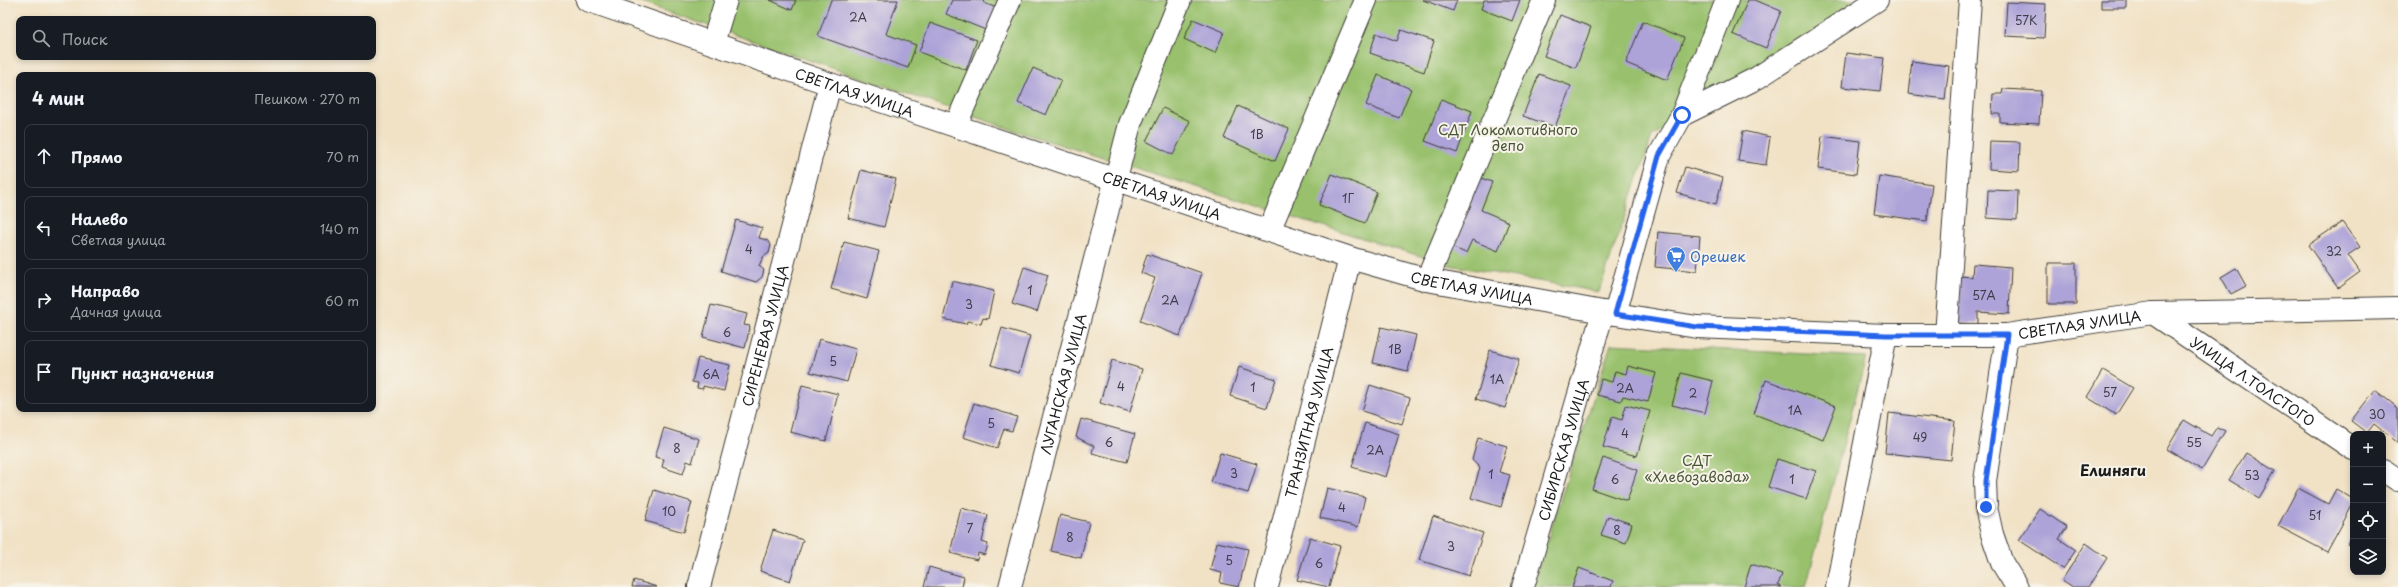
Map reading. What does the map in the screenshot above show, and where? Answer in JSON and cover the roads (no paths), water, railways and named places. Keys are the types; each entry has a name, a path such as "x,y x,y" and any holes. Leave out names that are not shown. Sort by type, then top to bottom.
{"street":[{"name":"СВЕТЛАЯ УЛИЦА","path":"587,0 830,84 1350,258 1427,280 1609,313 1697,327 1886,335 2007,335 2153,312 2398,308"},
{"path":"713,43 726,0"},
{"path":"956,125 1010,0"},
{"name":"ЛУГАНСКАЯ УЛИЦА","path":"1010,587 1130,124 1180,0"},
{"path":"1269,232 1366,0"},
{"path":"1427,280 1544,0"},
{"name":"СИБИРСКАЯ УЛИЦА","path":"1523,587 1659,156 1682,115 1727,0"},
{"path":"1682,115 1757,78 1877,0"},
{"path":"1946,335 1970,0"},
{"name":"СИРЕНЕВАЯ УЛИЦА","path":"699,587 830,84"},
{"name":"ТРАНЗИТНАЯ УЛИЦА","path":"1267,587 1350,258"},
{"name":"УЛИЦА Л.ТОЛСТОГО","path":"2153,312 2350,447"},
{"path":"1837,587 1886,335"},
{"path":"2007,335 1986,481 1986,507 1992,534 2002,563 2016,587"},
{"path":"2386,472 2398,480"}],"place":[{"name":"Орешек","path":"1676,273"}],"district":[{"name":"Елшняги","path":"2113,469"}],"park label":[{"name":"СДТ Локомотивного депо","path":"1508,138"},
{"name":"СДТ «Хлебозавода»","path":"1697,468"}]}
